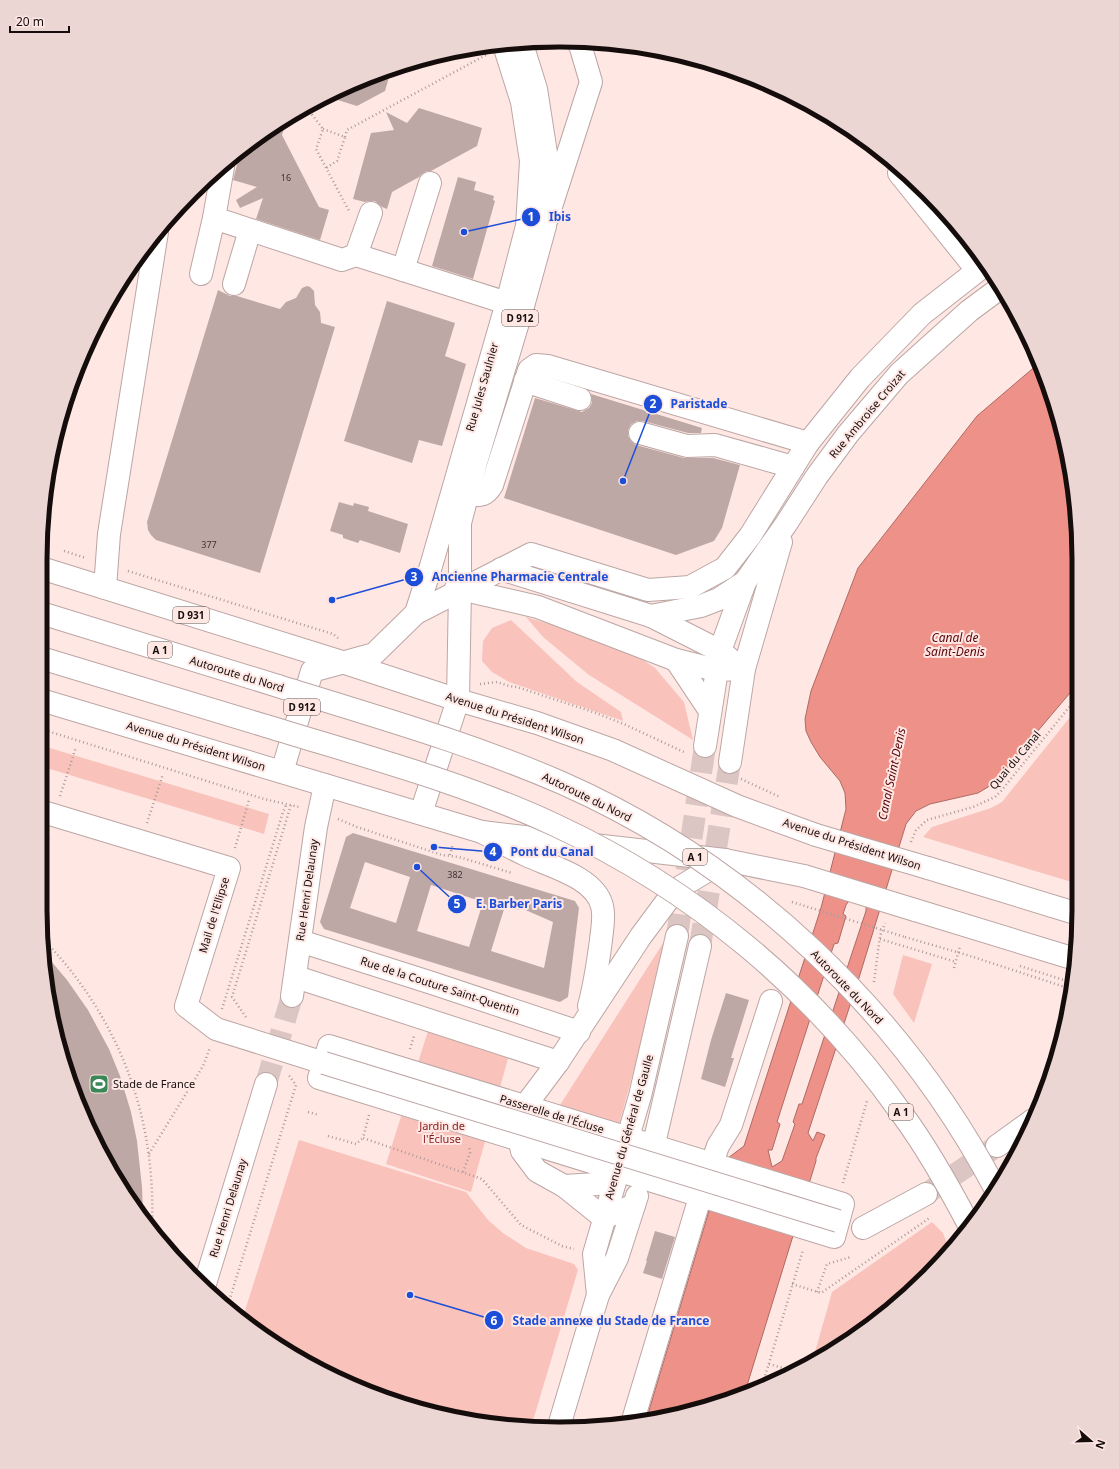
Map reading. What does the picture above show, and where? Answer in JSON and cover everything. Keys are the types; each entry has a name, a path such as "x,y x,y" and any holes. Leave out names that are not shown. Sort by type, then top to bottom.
{"main road":[{"path":"545,226 591,82 581,48"},
{"name":"Rue Jules Saulnier","path":"342,662 374,654 416,613 507,303 527,226 531,161 522,102 511,49"},
{"name":"Rue Jules Saulnier","path":"458,700 460,523 476,462 523,306 545,226 546,153 536,89 512,49"},
{"path":"201,274 214,218 222,174"},
{"path":"403,270 430,183"},
{"path":"912,188 970,253"},
{"path":"214,218 342,260 360,246 371,213"},
{"path":"234,284 250,230"},
{"path":"105,588 109,534 155,246"},
{"path":"360,246 403,270 507,303"},
{"path":"416,613 531,554 648,590 690,587 725,568 750,536 808,443 860,378 922,314 981,268"},
{"name":"Rue Ambroise Croizat","path":"699,751 710,711 718,661 745,582 786,524 817,476 848,434 899,374 969,311 996,291"},
{"path":"467,495 483,495 492,485 529,370 536,366 548,366 808,443"},
{"path":"525,381 580,399"},
{"path":"640,432 687,446 715,445 793,467"},
{"name":"Rue Ambroise Croizat","path":"733,769 744,669 786,524"},
{"path":"501,569 651,616 718,661"},
{"name":"Avenue du Président Wilson","path":"47,570 342,662 458,700 537,723 613,750 737,806 816,835 1072,912"},
{"path":"426,581 538,607 676,660 718,661 744,669"},
{"path":"651,616 701,606 719,599 745,582"},
{"name":"Autoroute du Nord","path":"47,615 455,742 563,784 629,816 701,861 758,903 845,981 918,1068 942,1100 983,1164 993,1183"},
{"name":"A 1","path":"47,660 411,771 522,810 604,849 660,882 723,927 783,977 816,1010 859,1058 903,1114 949,1188 966,1220"},
{"path":"676,660 710,711"},
{"name":"D 912","path":"282,772 312,671 342,662"},
{"name":"D 912","path":"421,813 458,700"},
{"name":"Avenue du Président Wilson","path":"47,702 482,832 725,860 804,876 1070,958"},
{"name":"Rue Henri Delaunay","path":"325,785 316,826 294,986 558,1062"},
{"name":"Mail de l'Ellipse","path":"47,813 229,868 186,1006 216,1029 324,1063"},
{"path":"482,832 526,855 570,874 590,887 600,900 603,920 596,979 582,1027"},
{"path":"637,1195 604,1218 564,1186 538,1171 522,1151 516,1124 528,1102 558,1062 641,936 667,901 682,886 725,860"},
{"name":"Avenue du Général de Gaulle","path":"598,1295 594,1254 640,1096 676,936"},
{"name":"Rue de la Couture Saint-Quentin","path":"300,942 582,1027"},
{"name":"Avenue du Général de Gaulle","path":"560,1422 598,1295 617,1258 656,1135 700,946"},
{"path":"634,1417 698,1204 718,1146 731,1125 771,1002"},
{"name":"Passerelle de l'Écluse","path":"324,1063 838,1220"},
{"name":"Rue Henri Delaunay","path":"206,1280 266,1084"},
{"path":"997,1146 1023,1127"},
{"path":"564,1186 614,1183 637,1195 698,1204"},
{"path":"863,1228 926,1194"}],"path":[{"path":"326,168 337,161 347,130 482,57 497,51"},
{"path":"310,112 323,130 344,137"},
{"path":"323,130 316,149 326,168 360,246"},
{"path":"63,551 333,634 342,641"},
{"path":"482,684 497,682 517,687 596,713 632,728 699,751"},
{"name":"Quai du Canal","path":"913,834 919,825 927,820 973,807 995,797 1072,704"},
{"path":"47,731 264,799 287,803 204,1066 148,1154"},
{"path":"65,783 76,747"},
{"path":"733,769 782,799"},
{"path":"152,808 163,774"},
{"path":"239,835 249,800"},
{"path":"343,821 357,827 442,854 459,857 517,875"},
{"path":"792,902 958,952 1066,987"},
{"path":"880,939 956,962"},
{"path":"48,945 64,962 86,991 103,1017 117,1044 135,1089 144,1125 148,1154 152,1219"},
{"path":"954,968 960,946"},
{"path":"308,1112 319,1115"},
{"path":"328,1136 356,1144 362,1138"},
{"path":"792,1284 821,1293 936,1213"},
{"path":"817,1292 827,1264 851,1257"},
{"path":"764,1379 781,1323"},
{"path":"769,1364 786,1369"}],"green space":[{"path":"526,617 621,645 655,668 684,702 693,740 589,675 543,637"},
{"path":"511,620 577,682 621,712 623,721 509,682 492,672 482,661 483,641 492,628"},
{"path":"1072,715 1072,882 923,837 932,827 991,808 1002,802"},
{"path":"47,747 269,814 264,834 47,768"},
{"path":"672,929 617,1132 555,1113"},
{"path":"903,955 932,964 914,1023 893,994"},
{"name":"Jardin de l'Écluse","path":"428,1031 509,1055 471,1192 386,1164"},
{"path":"299,1140 466,1192 488,1220 503,1233 526,1248 574,1264 578,1270 533,1421 493,1418 427,1405 363,1383 303,1353 275,1336 244,1313"},
{"path":"932,1222 943,1233 947,1244 922,1272 871,1316 844,1336 814,1354 832,1292"}],"water":[{"name":"Canal de Saint-Denis","path":"1034,367 1055,427 1068,493 1072,560 1072,691 993,784 978,793 930,804 916,811 906,824 858,981 808,1133 813,1141 817,1132 825,1135 816,1158 747,1386 692,1405 648,1414 724,1161 744,1146 821,908 846,809 845,793 840,781 820,757 811,742 806,731 805,719 811,691 858,568 977,416","holes":["859,885 867,888 866,911 802,1104 799,1104 793,1122 795,1124 782,1161 772,1167 768,1150 772,1150 780,1124 777,1122 834,944 838,943 846,916 843,914 846,905"]}],"building":[{"path":"389,76 385,91 357,106 335,99"},
{"path":"419,108 482,128 477,146 431,171 427,171 392,192 387,209 375,201 365,202 353,199 371,133 394,130 386,112 407,123"},
{"path":"284,127 282,135 319,207 329,210 320,240 256,219 263,198 240,208 236,200 257,187 233,180 238,161"},
{"path":"458,177 476,182 474,190 494,196 493,200 495,201 473,279 432,266"},
{"path":"307,286 314,291 315,305 320,312 321,323 335,327 260,573 156,540 148,530 147,522 218,290 230,296 237,296 280,309 286,302 296,298 302,288"},
{"path":"387,301 455,323 445,356 466,364 442,446 419,440 412,463 344,441"},
{"path":"591,394 702,428 701,433 688,433 643,421 637,421 631,424 628,430 628,436 636,445 684,458 713,458 740,465 722,528 714,541 676,555 504,498 535,398 582,412 589,408 592,403"},
{"path":"339,502 353,506 354,503 369,507 368,511 408,524 400,553 360,540 358,543 343,538 343,535 330,531"},
{"path":"353,833 575,901 579,908 568,997 560,1002 324,929 320,922 346,837","holes":["365,862 410,877 396,923 350,908","431,885 483,902 469,947 417,931","505,906 520,910 521,908 553,922 544,968 491,951"]},
{"name":"Stade de France","path":"49,959 67,980 88,1010 109,1049 120,1076 131,1112 137,1141 143,1207 116,1166 86,1106 64,1042 51,976"},
{"path":"726,993 749,1000 731,1058 734,1058 725,1087 701,1079 711,1040"},
{"path":"655,1231 675,1237 662,1279 643,1273"}],"tunnel":[{"path":"677,936 705,746"},
{"path":"700,946 730,762"},
{"path":"266,1084 292,996"},
{"path":"926,1194 994,1148"}],"place":[{"name":"Ibis","path":"464,232"},
{"name":"Paristade","path":"623,481"},
{"name":"Ancienne Pharmacie Centrale","path":"332,600"},
{"name":"Pont du Canal","path":"434,847"},
{"name":"E. Barber Paris","path":"417,867"},
{"name":"Stade de France","path":"99,1084"},
{"name":"Stade annexe du Stade de France","path":"410,1295"}],"water label":[{"name":"Canal Saint-Denis","path":"892,774"}]}
